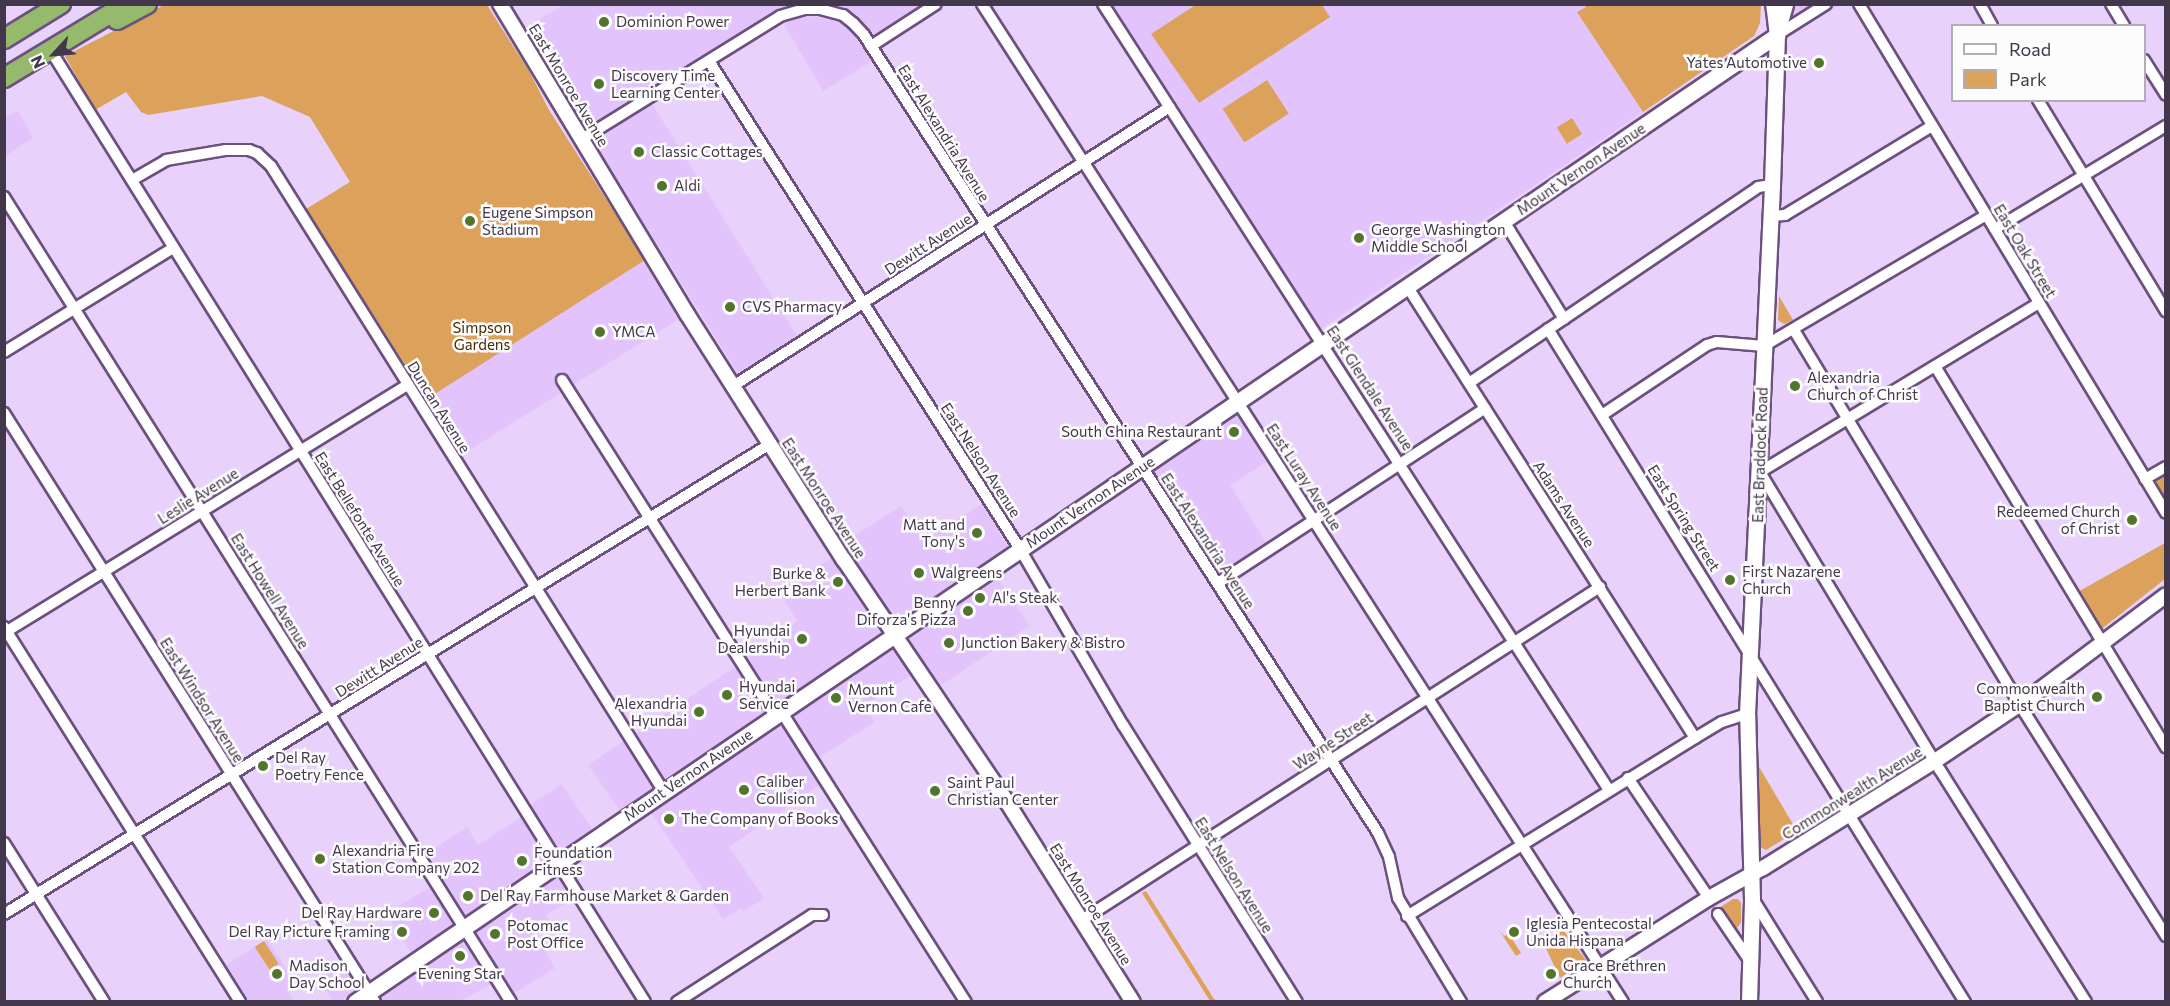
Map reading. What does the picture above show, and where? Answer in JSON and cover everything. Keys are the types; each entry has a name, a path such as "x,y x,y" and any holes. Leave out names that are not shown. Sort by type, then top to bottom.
{"highway":[{"path":"4,39 61,4"},
{"path":"4,78 126,4"},
{"path":"56,48 147,4"}],"main road":[{"name":"East Braddock Road","path":"1749,1002 1752,899 1747,714 1771,216 1777,35 1773,4"},
{"name":"East Braddock Road","path":"1777,35 1785,4"},
{"name":"Mount Vernon Avenue","path":"355,1002 372,997 464,928 558,863 1777,35"}],"street":[{"name":"East Monroe Avenue","path":"500,4 659,269 733,386 844,560 896,634 1082,920 1133,1002"},
{"path":"582,139 780,16 808,9 831,11 843,15 858,28 871,46 936,4"},
{"name":"East Luray Avenue","path":"982,4 1623,1002"},
{"name":"East Glendale Avenue","path":"1103,4 1609,790"},
{"name":"Mount Vernon Avenue","path":"1777,35 1826,4"},
{"name":"East Oak Street","path":"1859,4 2166,513"},
{"path":"1980,4 1991,24"},
{"path":"2111,4 2123,24"},
{"name":"East Alexandria Avenue","path":"871,46 985,226 1332,760 1384,845 1398,898 1407,916 1461,1002"},
{"name":"East Bellefonte Avenue","path":"56,48 173,248 645,1002"},
{"name":"East Nelson Avenue","path":"709,61 1020,549 1123,725 1297,1002"},
{"path":"2146,62 2166,95"},
{"path":"2039,102 2166,311"},
{"name":"Dewitt Avenue","path":"733,386 1170,107"},
{"path":"1771,216 1785,215 1932,126"},
{"path":"1995,229 2166,126"},
{"name":"Duncan Avenue","path":"132,180 166,160 240,148 257,153 271,166 664,792"},
{"path":"1469,383 1758,187 1772,185"},
{"name":"East Howell Avenue","path":"4,197 511,1002"},
{"path":"1602,415 1707,345 1717,342 1764,346 1986,215"},
{"path":"1504,221 1564,319"},
{"path":"4,352 173,248"},
{"name":"Adams Avenue","path":"1407,286 1695,738"},
{"path":"2039,303 1760,472 1935,761 2086,1002"},
{"name":"East Spring Street","path":"1548,329 1965,1002"},
{"path":"1794,330 2020,704 2166,936"},
{"path":"1935,366 2166,748"},
{"path":"562,380 966,1002"},
{"name":"Leslie Avenue","path":"5,630 407,385"},
{"path":"1218,583 1313,518 1485,408"},
{"name":"East Windsor Avenue","path":"4,413 372,997"},
{"name":"Dewitt Avenue","path":"4,914 770,444"},
{"path":"2145,479 2166,467"},
{"name":"Wayne Street","path":"1082,920 1600,587"},
{"name":"Commonwealth Avenue","path":"1545,1002 1709,898 1751,875 1935,761 2020,704 2166,595"},
{"path":"5,630 240,1002"},
{"path":"1407,916 1695,738 1722,722 1747,714"},
{"path":"1628,778 1709,898"},
{"path":"4,843 104,1002"},
{"path":"1752,899 1817,1002"},
{"path":"1718,914 1751,963"},
{"path":"677,1002 812,915 823,915"}],"shaded area":[{"path":"564,5 791,5 775,12 584,128 523,29"},
{"path":"836,5 924,5 872,37 851,12"},
{"name":"George Washington Middle School","path":"1112,5 1584,5 1586,7 1578,12 1643,112 1321,329"},
{"path":"1790,5 1839,5 1787,36"},
{"path":"815,16 842,23 853,33 872,61 823,91 784,24 795,19"},
{"path":"652,104 799,340 740,377 593,141"},
{"path":"18,111 33,138 5,156 5,118"},
{"path":"645,260 681,318 461,455 425,397"},
{"path":"1237,412 1268,461 1230,485 1267,544 1217,575 1150,472"},
{"path":"982,504 1008,547 897,624 843,543 901,506 923,541"},
{"path":"834,557 882,633 621,812 588,765 750,657 797,621 779,590"},
{"path":"996,576 1030,626 939,687 906,637"},
{"path":"895,645 914,673 864,706 875,722 818,758 792,714"},
{"path":"782,723 821,784 729,847 764,898 744,911 741,908 723,919 650,811"},
{"path":"561,784 594,831 561,854 528,807"},
{"path":"523,816 549,861 411,952 386,914 440,881 424,855 467,827 478,845"},
{"path":"557,873 574,898 546,915 549,921 533,931 555,968 511,995 500,979 461,1001 370,1002"},
{"path":"267,939 295,983 287,989 294,1001 245,1001 223,967"},
{"path":"342,960 359,989 340,1001 333,1001 316,977"}],"green space":[{"path":"1197,4 1322,5 1330,17 1199,103 1151,34"},
{"name":"Simpson Gardens","path":"164,5 487,5 529,71 549,110 645,260 427,399 306,209 350,182 310,117 262,96 148,115 141,112 126,92 95,110 65,56"},
{"path":"1584,5 1761,5 1760,23 1754,36 1643,112 1577,12 1586,7"},
{"path":"1267,80 1289,114 1244,142 1223,109"},
{"path":"1572,118 1582,134 1567,144 1557,128"},
{"path":"1779,296 1793,320 1784,324 1778,320"},
{"path":"2165,473 2165,500 2153,480"},
{"path":"2165,543 2165,579 2099,631 2076,593"},
{"path":"1758,765 1797,831 1766,850 1760,847"},
{"path":"1146,891 1217,1001 1210,1001 1142,893"},
{"path":"1733,899 1738,899 1741,903 1741,923 1736,929 1719,908"},
{"path":"1499,930 1504,936 1509,934 1521,953 1516,956"},
{"path":"1563,930 1586,960 1560,978 1543,942"},
{"path":"264,941 279,964 269,970 255,947"}],"place":[{"name":"Dominion Power","path":"604,22"},
{"name":"Yates Automotive","path":"1819,63"},
{"name":"Discovery Time Learning Center","path":"599,84"},
{"name":"Classic Cottages","path":"639,152"},
{"name":"Aldi","path":"662,186"},
{"name":"Eugene Simpson Stadium","path":"470,221"},
{"name":"George Washington Middle School","path":"1359,238"},
{"name":"CVS Pharmacy","path":"730,307"},
{"name":"YMCA","path":"600,332"},
{"name":"Alexandria Church of Christ","path":"1795,386"},
{"name":"South China Restaurant","path":"1234,432"},
{"name":"Redeemed Church of Christ","path":"2132,520"},
{"name":"Matt and Tony's","path":"977,533"},
{"name":"Walgreens","path":"919,573"},
{"name":"First Nazarene Church","path":"1730,580"},
{"name":"Burke & Herbert Bank","path":"838,582"},
{"name":"Al's Steak","path":"980,598"},
{"name":"Benny Diforza's Pizza","path":"968,611"},
{"name":"Hyundai Dealership","path":"802,639"},
{"name":"Junction Bakery & Bistro","path":"949,643"},
{"name":"Hyundai Service","path":"727,695"},
{"name":"Commonwealth Baptist Church","path":"2097,697"},
{"name":"Mount Vernon Cafe","path":"836,698"},
{"name":"Alexandria Hyundai","path":"699,712"},
{"name":"Del Ray Poetry Fence","path":"263,766"},
{"name":"Caliber Collision","path":"744,790"},
{"name":"Saint Paul Christian Center","path":"935,791"},
{"name":"The Company of Books","path":"669,819"},
{"name":"Alexandria Fire Station Company 202","path":"320,859"},
{"name":"Foundation Fitness","path":"522,861"},
{"name":"Del Ray Farmhouse Market & Garden","path":"468,896"},
{"name":"Del Ray Hardware","path":"434,913"},
{"name":"Del Ray Picture Framing","path":"402,932"},
{"name":"Iglesia Pentecostal Unida Hispana","path":"1514,932"},
{"name":"Potomac Post Office","path":"495,934"},
{"name":"Evening Star","path":"460,956"},
{"name":"Madison Day School","path":"277,974"},
{"name":"Grace Brethren Church","path":"1551,974"}]}
